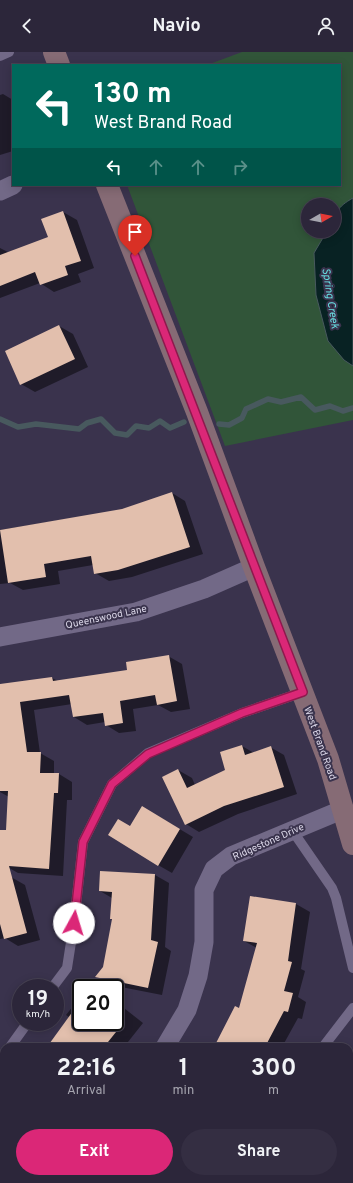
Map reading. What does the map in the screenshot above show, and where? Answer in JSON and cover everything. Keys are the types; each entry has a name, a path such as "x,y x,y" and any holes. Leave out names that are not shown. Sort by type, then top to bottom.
{"street":[{"path":"54,52 59,64"},
{"path":"0,191 12,185"},
{"name":"West Brand Road","path":"107,186 197,412 254,567 303,692 328,760 344,809 353,844"},
{"name":"Queenswood Lane","path":"0,637 136,612 204,589 254,567"},
{"name":"Ridgestone Drive","path":"167,1043 187,1010 198,976 204,942 204,890 214,869 231,856 344,809"}],"lane":[{"path":"0,56 9,52"},
{"path":"59,979 67,968 74,923 83,842 112,784 148,754 242,713 303,692"},
{"path":"292,830 334,893 353,968"},
{"path":"326,1043 353,1008"},
{"path":"13,1043 22,1031"}],"green space":[{"path":"242,52 353,52 353,420 225,446 127,186 341,186 341,64 210,64"}],"water":[{"name":"Spring Creek","path":"353,198 353,366 344,360 328,341 316,295 314,253 323,238 341,238 341,207"}],"building":[{"path":"63,211 81,261 65,266 68,275 40,285 35,272 0,286 0,255 48,237 41,219"},
{"path":"59,325 75,359 20,385 5,351"},
{"path":"172,492 190,547 118,570 94,574 91,556 44,564 46,577 8,583 0,530 122,509"},
{"path":"169,655 177,701 157,705 155,695 120,701 123,723 105,726 103,713 73,717 69,695 20,702 27,752 41,752 40,773 59,773 58,793 54,793 49,869 9,866 27,933 4,939 0,924 0,830 6,830 8,791 0,791 0,684 52,677 53,681 127,670 126,662"},
{"path":"242,745 245,755 271,746 284,787 224,806 185,825 162,777 178,769 187,788 225,770 220,752"},
{"path":"142,806 180,829 158,866 108,835 118,819 130,826"},
{"path":"100,871 155,874 151,940 158,942 148,988 124,983 124,979 105,979 95,977 103,967 112,919 110,919 112,892 99,891"},
{"path":"250,896 296,903 288,961 292,962 284,991 293,993 288,1012 284,1011 267,1043 216,1043 235,1006 239,1008 257,943 243,941"},
{"path":"72,1012 72,1031 117,1031 107,1043 50,1043 59,1031 64,1031 64,1024"}],"waterway":[{"path":"219,424 229,425 242,418 246,409 268,399 281,402 301,397 315,410 330,406 343,411 353,408"},
{"path":"0,419 18,427 36,424 79,429 87,423 101,419 115,433 127,435 136,426 149,428 160,421 170,428 184,422"}],"route":[{"path":"74,923 83,842 112,784 148,754 242,713 303,692 254,567 197,412 135,256"}]}
